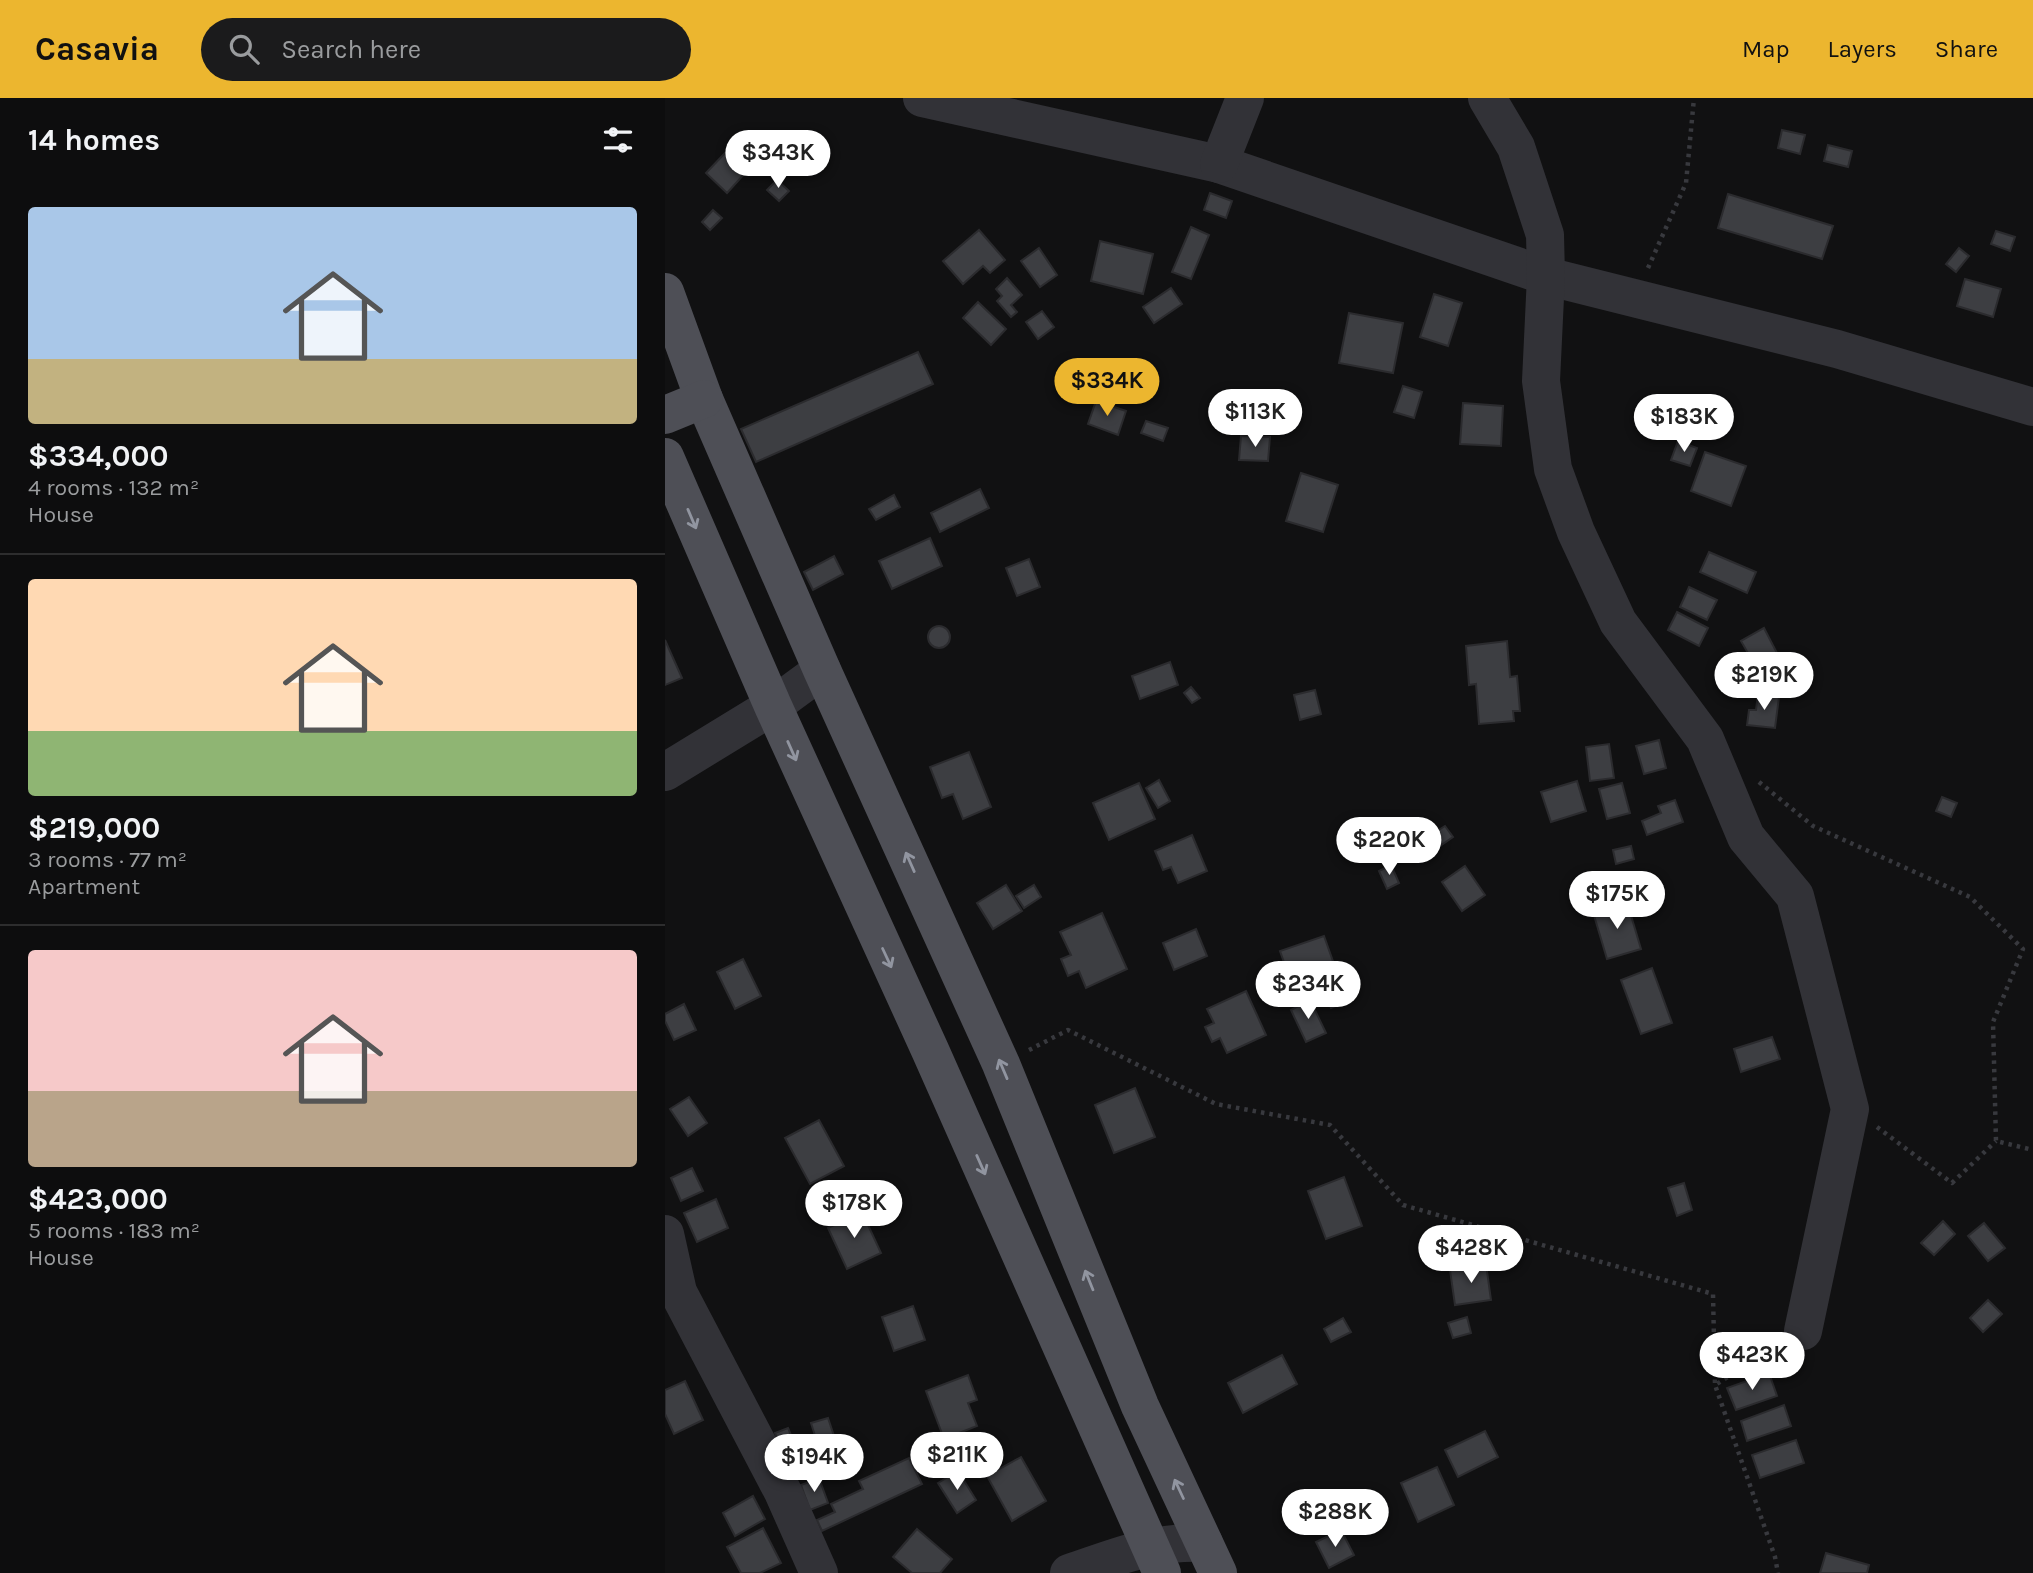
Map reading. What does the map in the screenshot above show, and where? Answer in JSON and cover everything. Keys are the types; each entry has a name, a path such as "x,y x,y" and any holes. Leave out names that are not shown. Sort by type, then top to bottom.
{"main road":[{"path":"665,292 704,399 822,670 1001,1064 1140,1406 1211,1558"},
{"path":"665,415 704,399"},
{"path":"665,457 773,706 930,1050 1156,1560"}],"street":[{"path":"922,98 1219,164 1546,276 1837,349 2033,407"},
{"path":"1219,164 1245,98"},
{"path":"1487,98 1516,147 1545,235 1546,276 1541,381 1553,469 1576,532 1618,622 1705,739 1746,836 1795,896 1850,1110 1803,1331"},
{"path":"665,772 773,706 822,670"},
{"path":"665,1234 678,1292 783,1492 819,1573"},
{"path":"1069,1573 1156,1560 1180,1542 1211,1558"}],"path":[{"path":"1634,298 1686,183 1694,98"},
{"path":"1748,774 1813,825 1970,897 2023,949 1993,1022 1996,1141 1952,1183 1886,1133 1850,1110"},
{"path":"1001,1064 1068,1030 1216,1104 1330,1125 1403,1205 1713,1294 1715,1385 1775,1557 1778,1573"},
{"path":"1996,1141 2033,1150"},
{"path":"1715,1385 1803,1331"}],"building":[{"path":"1782,130 1805,135 1800,154 1778,148"},
{"path":"1828,145 1852,151 1848,167 1824,161"},
{"path":"726,152 746,172 727,193 706,173"},
{"path":"777,180 789,191 779,201 767,190"},
{"path":"1210,193 1232,201 1226,218 1204,210"},
{"path":"1728,194 1833,226 1822,259 1718,228"},
{"path":"713,210 722,218 710,230 702,222"},
{"path":"1191,227 1209,235 1191,279 1172,272"},
{"path":"979,230 1005,260 990,273 983,266 963,284 943,261"},
{"path":"1996,231 2015,237 2010,251 1991,244"},
{"path":"1100,241 1153,254 1143,294 1091,281"},
{"path":"1039,248 1057,275 1040,287 1021,261"},
{"path":"1959,248 1969,256 1956,272 1946,264"},
{"path":"1007,278 1022,295 1011,305 1017,312 1011,317 997,301 1002,296 996,289"},
{"path":"1965,279 2001,289 1993,317 1957,306"},
{"path":"1171,288 1182,304 1154,323 1143,307"},
{"path":"1434,294 1462,303 1448,346 1420,337"},
{"path":"978,302 1006,329 991,345 963,318"},
{"path":"1042,311 1054,327 1038,339 1026,322"},
{"path":"1349,313 1403,323 1393,373 1339,363"},
{"path":"918,352 933,384 756,462 741,429"},
{"path":"1403,386 1422,392 1414,418 1394,412"},
{"path":"1096,401 1126,411 1118,435 1088,424"},
{"path":"1463,403 1503,406 1501,446 1460,444"},
{"path":"1146,421 1168,428 1163,441 1141,433"},
{"path":"1241,436 1270,437 1268,461 1239,460"},
{"path":"1678,441 1697,448 1690,466 1671,460"},
{"path":"1705,452 1746,466 1731,506 1691,491"},
{"path":"1301,473 1338,485 1323,532 1286,521"},
{"path":"980,489 989,508 940,532 931,513"},
{"path":"894,495 900,507 876,520 869,509"},
{"path":"930,538 942,566 892,589 879,561"},
{"path":"1709,552 1756,572 1747,593 1700,572"},
{"path":"834,556 843,574 813,590 804,572"},
{"path":"1029,559 1040,587 1017,596 1006,568"},
{"path":"1689,587 1717,600 1707,620 1680,607"},
{"path":"1677,612 1708,628 1699,646 1668,630"},
{"path":"939,626 947,629 950,637 947,645 939,648 931,645 928,637 931,629"},
{"path":"1764,628 1779,657 1757,669 1741,641"},
{"path":"665,640 682,678 665,685"},
{"path":"1507,641 1510,677 1517,676 1520,711 1513,711 1514,721 1479,724 1476,684 1469,685 1466,646"},
{"path":"1170,662 1178,685 1140,699 1132,676"},
{"path":"1191,687 1200,698 1192,703 1184,693"},
{"path":"1315,690 1321,714 1300,720 1294,695"},
{"path":"1758,694 1779,697 1775,728 1747,725 1749,710 1756,710"},
{"path":"1659,740 1666,768 1644,774 1636,746"},
{"path":"1609,744 1614,778 1590,781 1586,747"},
{"path":"969,752 991,807 963,819 953,794 942,798 930,767"},
{"path":"1159,780 1170,801 1158,808 1146,788"},
{"path":"1577,781 1586,811 1551,822 1541,792"},
{"path":"1139,783 1155,819 1109,840 1093,803"},
{"path":"1622,783 1630,813 1607,819 1599,789"},
{"path":"1942,797 1957,803 1951,817 1936,811"},
{"path":"1675,800 1683,822 1647,835 1642,821 1661,813 1658,806"},
{"path":"1445,826 1453,837 1437,848 1429,836"},
{"path":"1192,835 1207,871 1178,883 1171,867 1163,870 1155,851"},
{"path":"1631,846 1634,859 1616,864 1613,850"},
{"path":"1391,865 1399,883 1387,889 1379,871"},
{"path":"1465,866 1485,895 1462,911 1442,882"},
{"path":"1006,885 1022,911 993,929 977,903"},
{"path":"1034,885 1041,897 1024,908 1016,896"},
{"path":"1627,902 1641,949 1607,959 1593,912"},
{"path":"1102,913 1127,969 1086,988 1079,971 1068,976 1061,959 1071,955 1060,932"},
{"path":"1196,929 1207,956 1174,970 1163,943"},
{"path":"1324,936 1335,967 1291,982 1280,951"},
{"path":"743,959 761,996 735,1009 717,972"},
{"path":"1652,968 1672,1023 1641,1034 1621,980"},
{"path":"1348,985 1353,999 1331,1008 1325,994"},
{"path":"1246,991 1266,1035 1227,1053 1220,1038 1212,1042 1205,1027 1214,1023 1207,1009"},
{"path":"1310,1000 1326,1033 1306,1042 1291,1010"},
{"path":"684,1004 696,1030 674,1040 665,1021 665,1014"},
{"path":"1772,1037 1780,1059 1741,1072 1734,1049"},
{"path":"1135,1088 1155,1137 1114,1153 1095,1105"},
{"path":"689,1097 707,1123 688,1136 670,1109"},
{"path":"819,1120 844,1166 810,1184 785,1138"},
{"path":"692,1168 703,1191 681,1201 671,1178"},
{"path":"1344,1177 1362,1226 1326,1239 1308,1191"},
{"path":"1684,1183 1692,1210 1677,1216 1668,1188"},
{"path":"716,1199 728,1228 697,1242 684,1213"},
{"path":"862,1212 881,1253 847,1269 828,1228"},
{"path":"1943,1221 1955,1234 1934,1255 1921,1243"},
{"path":"1984,1223 2005,1248 1988,1261 1968,1236"},
{"path":"1486,1264 1491,1300 1455,1305 1450,1270"},
{"path":"1988,1300 2002,1314 1983,1332 1970,1318"},
{"path":"913,1306 925,1340 894,1351 882,1317"},
{"path":"1467,1317 1471,1333 1453,1338 1448,1323"},
{"path":"1343,1318 1351,1332 1331,1342 1324,1329"},
{"path":"1282,1355 1297,1384 1243,1413 1228,1383"},
{"path":"1769,1373 1777,1396 1736,1410 1727,1388"},
{"path":"968,1375 977,1400 968,1403 977,1426 944,1439 926,1391"},
{"path":"685,1381 703,1420 674,1434 665,1414 665,1390"},
{"path":"1784,1405 1791,1426 1747,1441 1741,1421"},
{"path":"828,1418 834,1436 817,1442 811,1423"},
{"path":"788,1428 796,1447 783,1453 775,1433"},
{"path":"1485,1431 1498,1457 1458,1477 1445,1450"},
{"path":"1796,1440 1804,1463 1760,1478 1752,1455"},
{"path":"1021,1457 1046,1501 1012,1521 987,1476"},
{"path":"909,1458 922,1484 822,1531 817,1520 835,1512 831,1504 863,1489 859,1481"},
{"path":"1437,1467 1454,1505 1418,1522 1401,1483"},
{"path":"958,1471 976,1500 957,1513 938,1483"},
{"path":"819,1478 828,1503 810,1510 801,1485"},
{"path":"753,1496 765,1519 735,1536 723,1513"},
{"path":"763,1528 781,1563 760,1573 741,1573 727,1547"},
{"path":"917,1529 952,1559 940,1573 912,1573 893,1557"},
{"path":"1341,1530 1354,1555 1329,1568 1316,1542"},
{"path":"1826,1553 1869,1565 1867,1573 1820,1573"}]}
